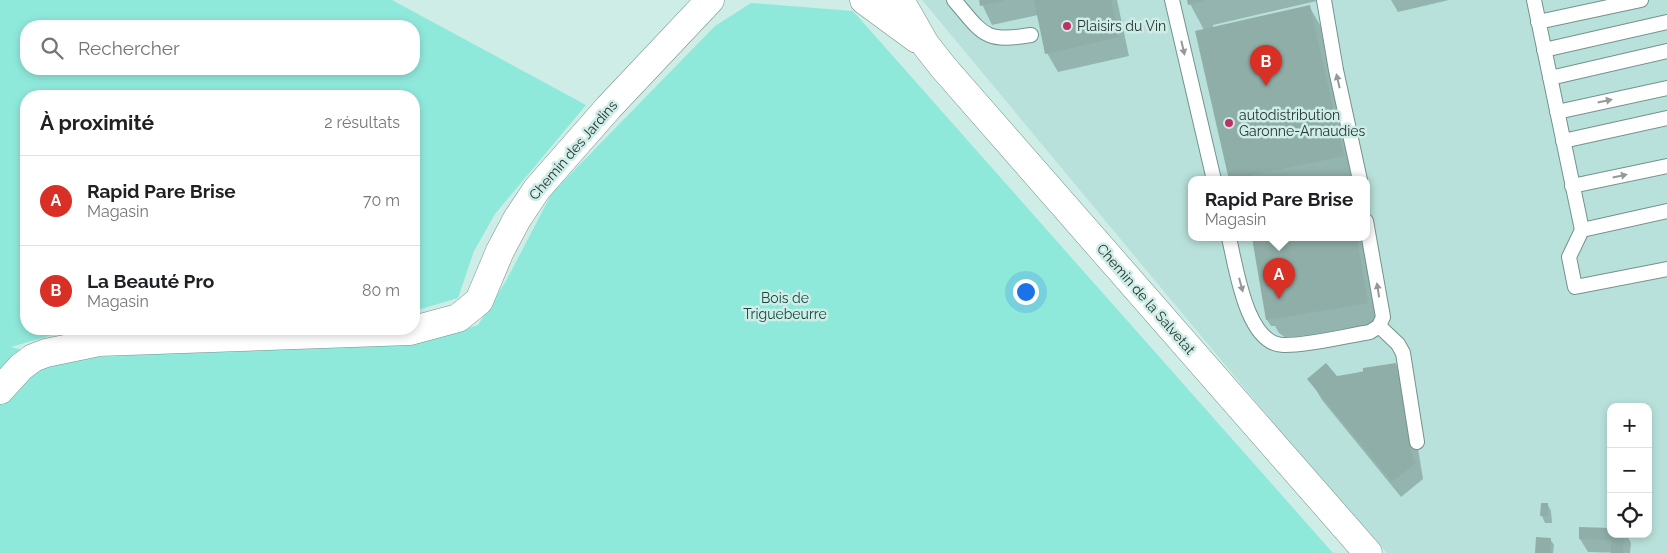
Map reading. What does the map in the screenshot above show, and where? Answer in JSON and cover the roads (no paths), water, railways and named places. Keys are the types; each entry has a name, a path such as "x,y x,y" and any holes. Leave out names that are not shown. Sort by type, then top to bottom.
{"street":[{"name":"Chemin des Jardins","path":"420,328 458,318 479,301 500,251 516,220 537,189 609,107 710,0"},
{"name":"Chemin de la Salvetat","path":"864,0 924,44"},
{"name":"Chemin de la Salvetat","path":"900,0 924,44 1368,553"},
{"name":"Chemin des Jardins","path":"0,390 21,367 33,358 46,353 100,342 297,335"}],"lane":[{"path":"954,0 978,28 992,37 1009,39 1031,35"},
{"path":"1172,0 1213,176"},
{"path":"1324,0 1336,70 1359,176"},
{"path":"1534,0 1582,230 1569,257 1575,287 1667,269"},
{"path":"1538,22 1641,0"},
{"path":"1544,50 1667,22"},
{"path":"1550,78 1667,51"},
{"path":"1557,112 1667,88"},
{"path":"1563,141 1667,118"},
{"path":"1572,186 1667,166"},
{"path":"1582,230 1667,211"},
{"path":"1229,241 1251,318 1263,337 1273,343 1289,345 1370,332 1379,326 1383,317 1370,241"},
{"path":"1379,326 1398,344 1403,353 1417,442"}],"place":[{"name":"Plaisirs du Vin","path":"1067,26"},
{"name":"La Beauté Pro","path":"1266,86"},
{"name":"autodistribution Garonne-Arnaudies","path":"1229,123"},
{"name":"Rapid Pare Brise","path":"1279,299"}],"park label":[{"name":"Bois de Triguebeurre","path":"785,306"}]}
